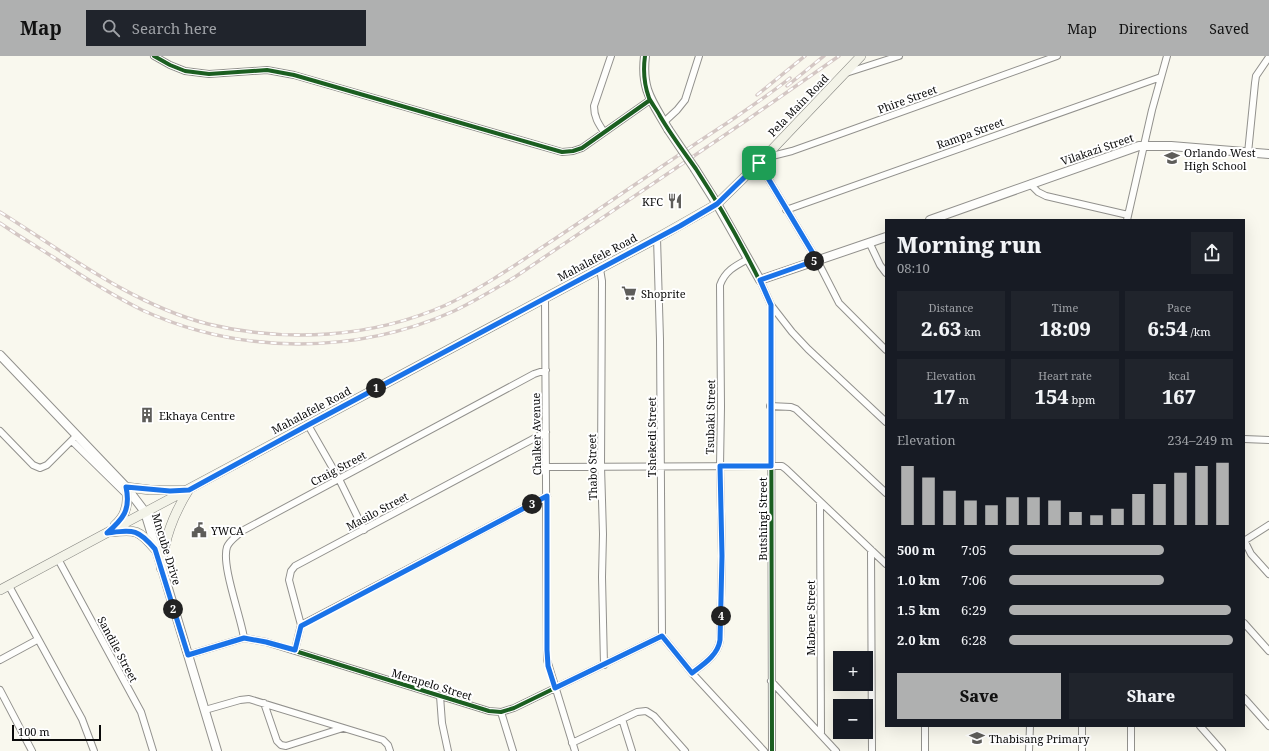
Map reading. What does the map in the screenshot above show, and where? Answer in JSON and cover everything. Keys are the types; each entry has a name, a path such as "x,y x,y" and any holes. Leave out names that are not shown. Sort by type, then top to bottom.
{"main road":[{"name":"Pela Main Road","path":"717,204 762,161 860,56"},
{"name":"Mahalafele Road","path":"0,590 545,299 717,204"},
{"path":"107,533 120,522 125,513 127,492 189,490"},
{"path":"161,568 169,527 177,508 189,490"},
{"path":"107,533 124,531 134,532 144,536 155,549"}],"street":[{"path":"154,56 185,71 209,74 267,70 294,75 562,152 582,148 650,100"},
{"path":"604,132 597,121 594,113 594,106 611,56"},
{"name":"Butshingi Street","path":"645,56 643,69 650,100 717,204 760,280 771,305 770,406 772,751"},
{"path":"666,126 685,100 699,56"},
{"path":"844,74 899,56"},
{"name":"Phire Street","path":"762,161 1057,56"},
{"path":"1030,184 1041,194 1046,196 1128,217 1143,145 1167,56"},
{"path":"1248,153 1256,76 1269,57"},
{"name":"Rampa Street","path":"786,210 1161,77"},
{"name":"Vilakazi Street","path":"941,218 1030,184 1143,145 1269,154"},
{"path":"762,161 786,210 817,260 842,306 885,349"},
{"path":"760,280 817,260 870,244 885,237"},
{"name":"Tshekedi Street","path":"657,238 660,340 662,636"},
{"path":"870,244 880,265 885,272"},
{"name":"Tsubaki Street","path":"692,673 714,654 718,649 720,640 722,556 720,466 720,285 724,274 748,259"},
{"name":"Thabo Street","path":"600,268 602,281 601,466 604,665"},
{"name":"Chalker Avenue","path":"545,299 548,666 575,751"},
{"path":"771,305 792,332 808,349 885,421"},
{"name":"Mncube Drive","path":"0,355 75,438 145,512 217,751"},
{"name":"Craig Street","path":"244,638 228,573 226,556 228,545 242,531 534,374 546,370"},
{"path":"770,406 791,407 802,414 885,492"},
{"path":"308,425 339,479 364,530"},
{"path":"0,431 33,465 40,468 47,465 75,438"},
{"name":"Masilo Street","path":"295,650 301,626 289,580 291,570 295,566 546,432"},
{"path":"1245,439 1269,440"},
{"path":"547,467 785,467 885,563"},
{"path":"301,626 547,496"},
{"name":"Mabene Street","path":"820,502 821,733"},
{"path":"1245,542 1269,525"},
{"path":"1245,545 1251,554 1269,574"},
{"path":"871,550 872,751"},
{"name":"Sandile Street","path":"58,559 141,712 153,751"},
{"path":"9,586 37,640 82,719 94,751"},
{"path":"1245,624 1269,651"},
{"path":"662,636 692,673 764,751"},
{"name":"Merapelo Street","path":"188,655 244,638 266,642 489,711 501,712 514,708 662,636"},
{"path":"0,660 37,640"},
{"path":"771,681 821,733 836,751"},
{"path":"0,690 32,751"},
{"path":"440,696 442,723 448,751"},
{"path":"205,710 248,699 383,740 388,745 390,751"},
{"path":"1245,699 1269,726"},
{"path":"264,703 277,741 281,745 286,746 343,728"},
{"path":"572,744 642,711 650,712 685,751"},
{"path":"501,712 513,751"},
{"path":"622,720 632,751"},
{"path":"925,727 925,751"},
{"path":"1029,751 1030,727"},
{"path":"1082,727 1082,751"},
{"path":"1131,727 1131,751"},
{"path":"1201,727 1222,751"}],"railway":[{"path":"757,95 805,56"},
{"path":"787,86 824,56"},
{"path":"0,223 111,293 142,310 180,325 218,335 258,342 298,344 338,342 378,336 416,325 454,311 515,277 839,56"},
{"path":"0,212 75,261 126,291 152,304 180,315 208,324 268,334 298,335 359,331 389,325 418,316 446,305 481,286 560,236 724,125 790,78"}],"cycle path":[{"path":"154,56 185,71 209,74 267,70 294,75 562,152 582,148 650,100"},
{"path":"645,56 644,77 649,98 717,202 771,305 772,751"},
{"path":"188,655 244,638 266,642 489,711 501,712 514,708 662,636"}],"place":[{"name":"Orlando West High School","path":"1172,158"},
{"name":"KFC","path":"675,201"},
{"name":"Shoprite","path":"629,293"},
{"name":"Ekhaya Centre","path":"147,415"},
{"name":"YWCA","path":"199,530"},
{"name":"Thabisang Primary","path":"977,738"}],"route":[{"path":"759,163 817,260 760,280 771,305 771,466 720,466 722,607 720,644 718,649 706,662 692,673 662,636 555,688 547,660 547,496 301,626 295,650 244,638 188,655 155,549 144,536 134,532 124,531 107,533 120,522 125,513 128,504 126,487 170,491 189,490 680,226 717,204 759,163"}]}
